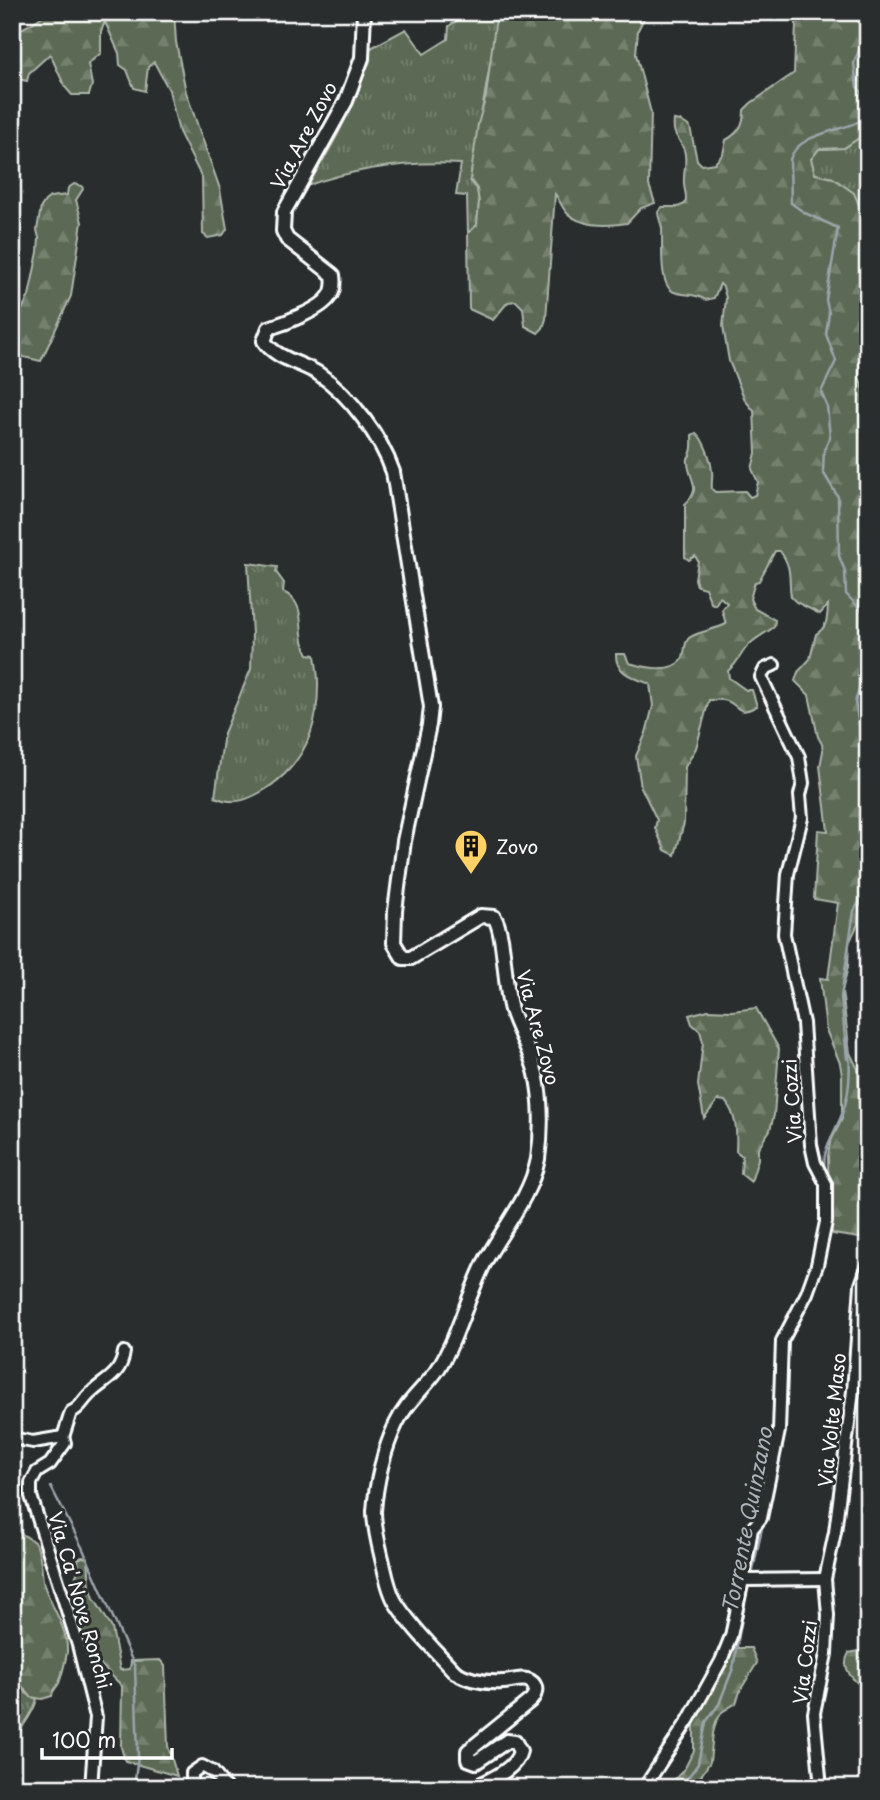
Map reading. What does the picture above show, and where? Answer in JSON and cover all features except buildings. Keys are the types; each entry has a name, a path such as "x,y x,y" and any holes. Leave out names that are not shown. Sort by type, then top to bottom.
{"street":[{"name":"Via Are Zovo","path":"364,12 362,58 346,101 284,212 283,231 287,239 333,275 334,283 330,296 322,303 288,322 270,328 264,341 275,353 320,375 335,387 373,429 387,454 393,472 431,706 404,841 395,911 395,947 403,958 411,958 481,916 494,917 500,936 509,1003 536,1074 540,1116 539,1143 530,1183 486,1260 453,1340 437,1370 411,1400 396,1423 384,1458 374,1511 385,1575 395,1602 431,1646 462,1676 496,1682 528,1680 535,1688 536,1694 531,1700 468,1751 468,1759 476,1762 507,1741 515,1742 520,1751 515,1762 474,1788"},
{"name":"Via Cozzi","path":"644,1788 722,1661 731,1636 748,1580 750,1538 752,1530 761,1518 779,1431 782,1341 807,1293 817,1265 826,1222 826,1184 815,1163 811,1145 803,1023 784,934 788,874 802,818 800,795 803,783 799,757 761,677 765,669 774,665"},
{"name":"Via Volte Maso","path":"825,1579 835,1532 853,1391 861,1285 868,1265"},
{"name":"Via Ca' Nove Ronchi","path":"91,1788 96,1717 78,1645 30,1483 37,1472 50,1464 60,1453 65,1443 63,1437 71,1412 78,1409 93,1390 107,1382 123,1359 124,1352"},
{"path":"12,1438 33,1442 63,1437"},
{"name":"Via Cozzi","path":"821,1788 814,1713 826,1654 828,1615 825,1579"},
{"path":"748,1580 825,1579"},
{"path":"192,1788 192,1773 202,1766 213,1772 226,1788"}],"green space":[{"path":"46,12 174,12 176,42 186,92 220,189 227,229 223,235 208,238 203,234 202,178 179,132 169,90 154,62 148,67 145,91 134,88 127,70 120,65 119,53 105,22 101,31 101,53 88,64 92,85 89,95 72,95 65,87 50,54 29,73 27,81 13,78 13,34"},
{"path":"464,12 499,12 470,180 477,189 477,225 468,233 467,196 456,195 461,164 382,167 306,186 345,120 369,49 406,29 424,54 448,39 449,26"},
{"path":"499,12 647,12 638,30 636,54 651,113 649,185 655,203 641,208 627,223 596,224 573,218 555,194 546,319 538,333 525,326 523,308 516,301 508,302 493,320 469,309 468,233 477,225 479,202 477,189 470,180"},
{"path":"800,12 868,12 868,137 859,138 844,148 819,149 811,159 815,174 833,178 854,193 865,219 867,234 863,280 868,300 868,350 860,362 859,377 868,400 868,884 859,908 858,924 849,943 848,967 842,991 850,1053 858,1069 859,1103 868,1105 865,1168 867,1239 833,1234 829,1225 828,1156 830,1143 842,1119 842,1075 840,1063 826,1030 820,978 828,979 838,903 814,899 818,830 828,831 820,766 823,751 809,695 795,681 798,672 810,659 816,634 825,625 828,605 820,614 791,597 787,563 780,551 775,551 759,581 755,582 750,599 755,609 775,620 774,627 749,645 728,671 729,678 746,690 752,690 757,706 742,711 727,701 709,700 696,748 685,767 684,823 675,855 665,850 655,828 657,820 641,787 636,756 653,706 650,684 622,670 616,654 625,654 629,663 635,665 672,667 682,659 689,638 726,624 722,610 727,603 720,597 715,605 711,603 705,588 697,586 695,579 698,561 695,556 689,560 685,557 685,504 694,488 688,459 692,448 692,435 696,433 709,456 712,489 715,492 745,491 750,497 755,495 758,482 752,469 756,453 754,411 745,400 729,361 723,326 726,298 723,287 720,284 714,298 706,300 674,292 669,288 663,273 662,228 658,212 662,207 678,207 686,201 685,154 675,133 674,120 690,127 697,160 702,165 715,163 723,154 726,140 740,128 744,110 794,73 796,24"},
{"path":"868,137 868,300 863,280 866,253 833,178 815,174 811,159 819,149 844,148 859,138"},
{"path":"74,184 82,186 83,189 76,200 82,222 71,296 41,361 23,357 21,353 12,355 13,326 29,296 38,252 37,230 41,207 50,197 67,195 68,188"},
{"path":"248,563 277,567 276,572 284,583 283,592 291,597 299,611 304,646 308,654 315,655 318,699 305,746 287,771 261,792 244,800 233,801 215,797 224,733 251,669"},
{"path":"756,1008 779,1049 774,1115 770,1130 758,1148 758,1159 751,1182 741,1174 742,1156 736,1151 734,1118 729,1106 725,1101 718,1100 704,1118 698,1085 703,1042 700,1031 692,1024 689,1015 708,1010"},
{"path":"12,1528 33,1541 37,1547 44,1585 67,1642 59,1683 52,1696 42,1699 31,1697 22,1686 15,1684 12,1688"},
{"path":"88,1558 90,1586 94,1598 112,1628 120,1670 130,1669 131,1661 160,1660 165,1666 168,1746 177,1776 125,1761 121,1747 122,1686 100,1664 79,1631 74,1607 74,1580 79,1569 78,1559"},
{"path":"732,1648 751,1648 757,1663 736,1703 722,1712 716,1722 710,1762 693,1788 667,1788 685,1768 694,1751 694,1721"},
{"path":"868,1651 868,1691 847,1670 846,1659 849,1653"},
{"path":"15,1684 23,1686 26,1693 37,1699 12,1746 12,1688"}],"waterway":[{"name":"Torrente Quinzano","path":"865,12 868,18"},
{"name":"Torrente Quinzano","path":"868,27 854,63 857,87 868,104"},
{"name":"Torrente Quinzano","path":"868,107 860,121 809,139 794,151 790,160 791,203 805,213 838,228 826,300 829,313 826,334 836,361 821,392 827,406 830,438 824,450 823,472 838,497 839,556 845,571 846,594 868,617"},
{"name":"Torrente Quinzano","path":"868,672 855,702 866,763 860,785 860,808 868,832"},
{"name":"Torrente Quinzano","path":"825,1171 825,1155 842,1114 849,1086 849,1056 847,1037 847,1059 841,997 854,911 868,886"},
{"path":"51,1487 82,1547 135,1667 138,1756 134,1788"},
{"name":"Torrente Quinzano","path":"752,1575 763,1523"},
{"name":"Torrente Quinzano","path":"680,1788 698,1764 706,1722 719,1704 733,1668 748,1585"}],"place":[{"name":"Zovo","path":"471,876"}]}
